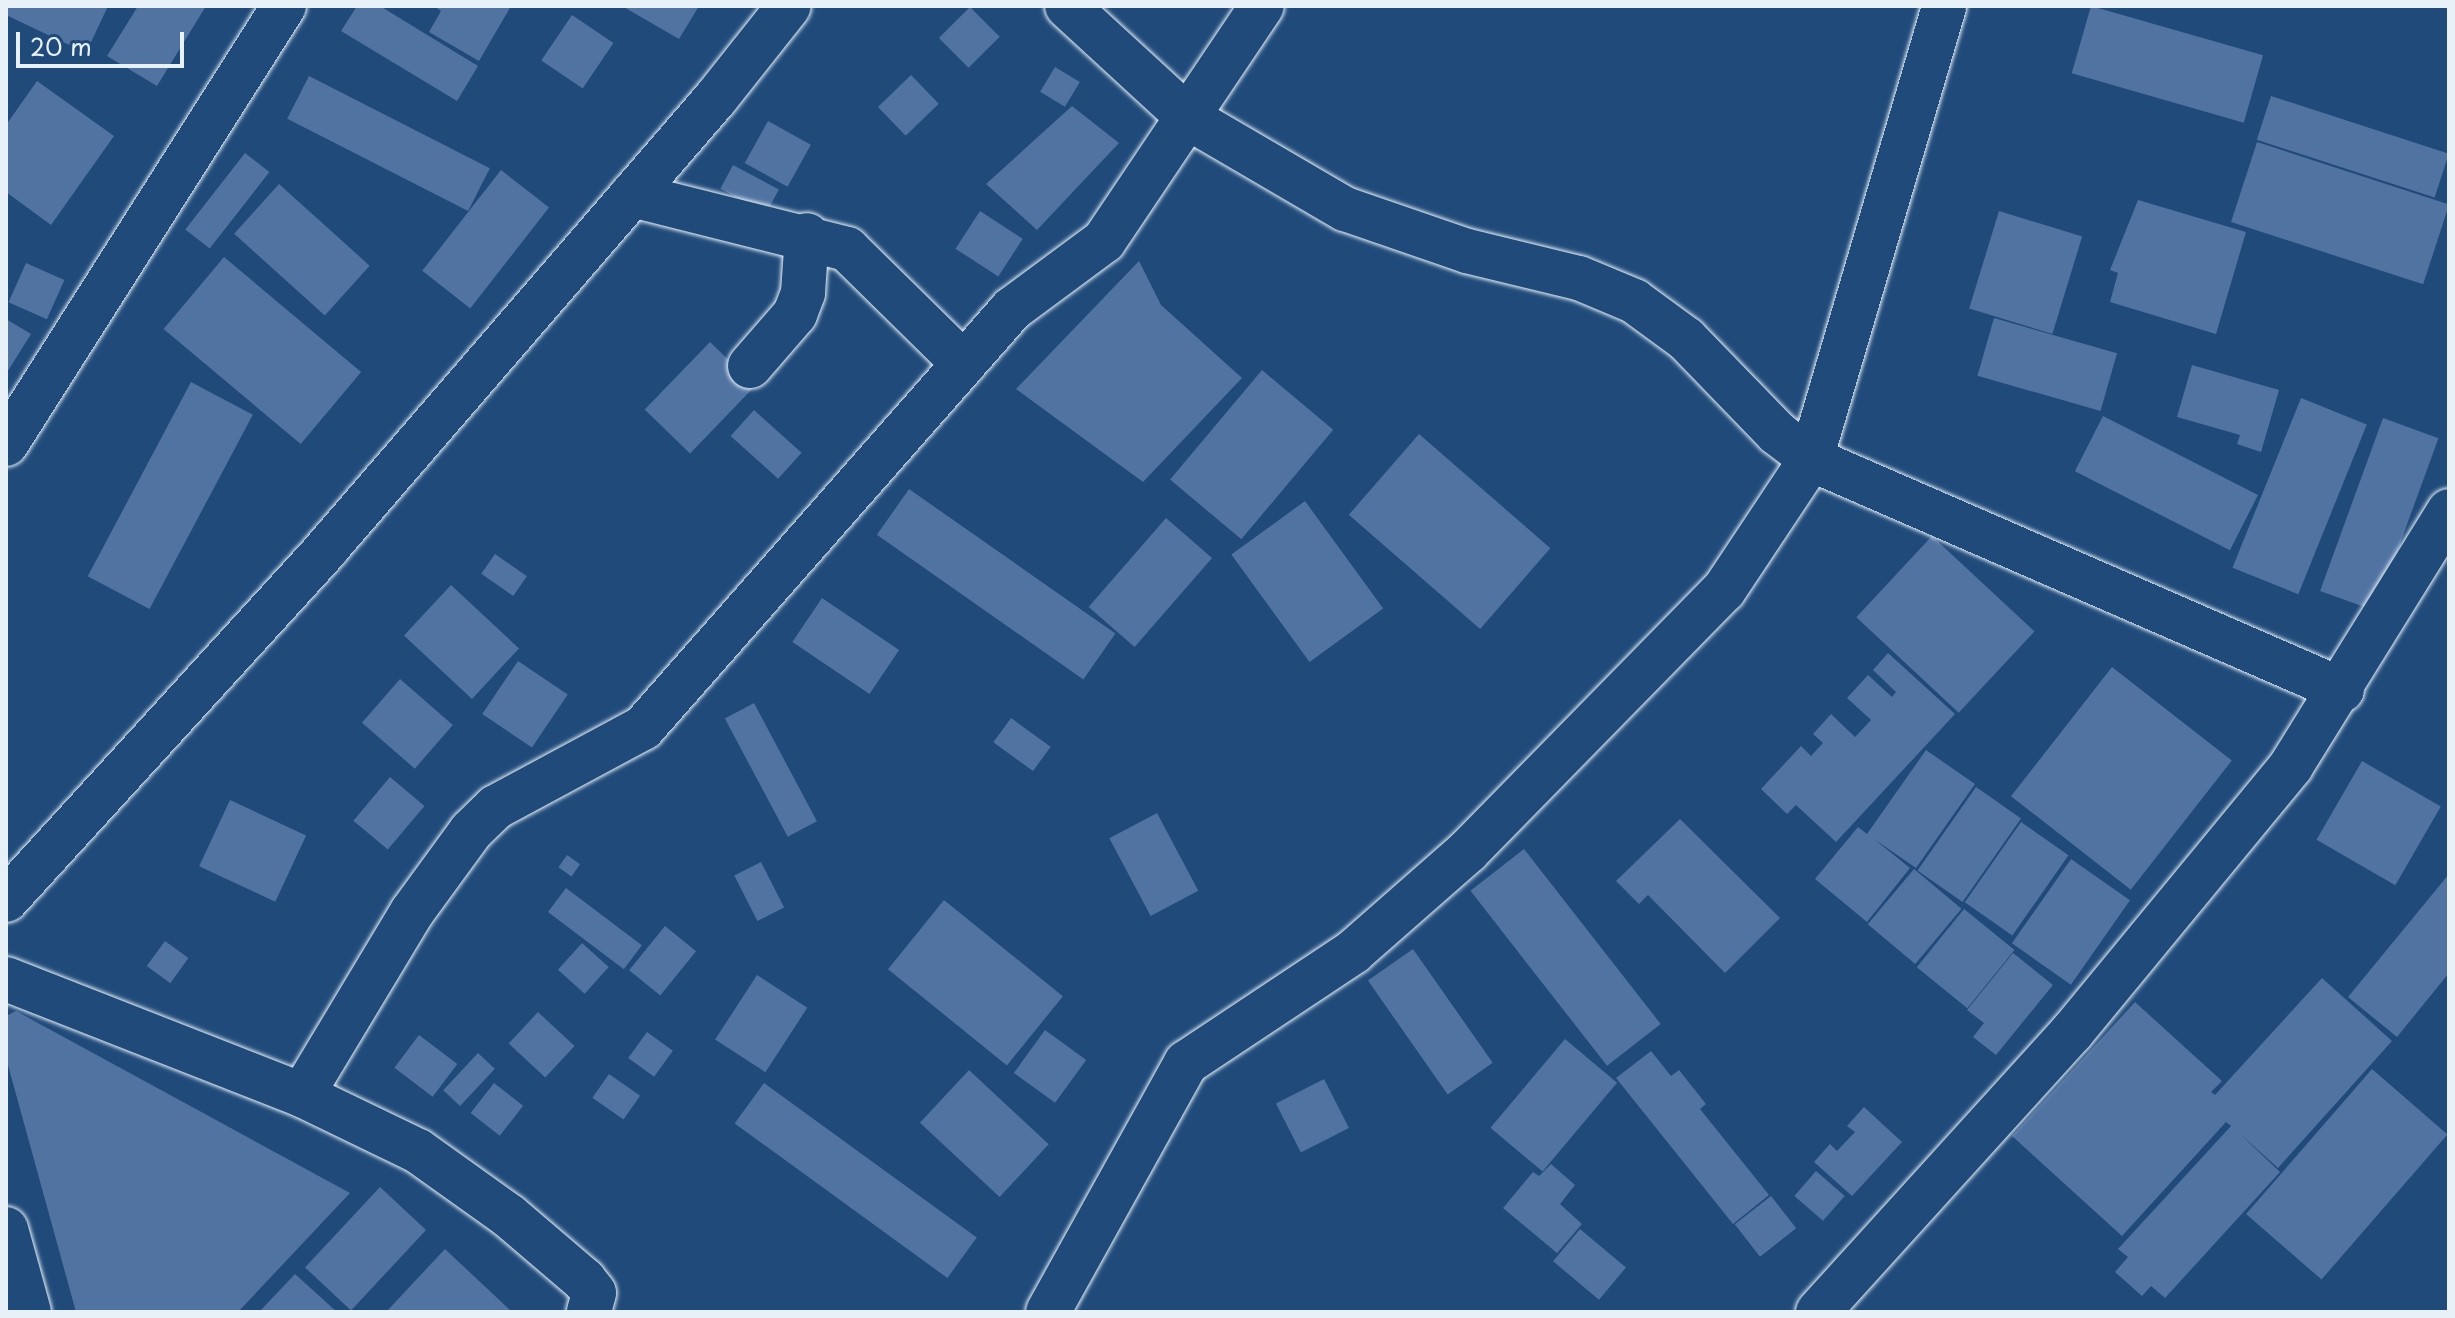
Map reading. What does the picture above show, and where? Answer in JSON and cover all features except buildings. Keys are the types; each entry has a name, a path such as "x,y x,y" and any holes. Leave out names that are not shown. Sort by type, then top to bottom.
{"street":[{"path":"6,444 284,6"},
{"path":"6,900 327,548 632,195 789,6"},
{"path":"1067,6 1189,118 1345,209 1467,251 1579,278 1634,301 1686,339 1777,433 1811,459 2342,690"},
{"path":"302,1095 412,912 471,831 496,807 643,728 1012,309 1104,241 1262,6"},
{"path":"1048,1312 1186,1063 1353,952 1468,851 1724,590 1811,459 1944,6"},
{"path":"632,195 684,211 807,235 847,249 964,364"},
{"path":"750,366 795,314 803,293 807,235"},
{"path":"1818,1312 2072,1032 2291,766 2342,690 2449,511"},
{"path":"6,979 302,1095 418,1151 509,1216 584,1280 594,1293 589,1312"},
{"path":"6,1229 29,1312"}]}
